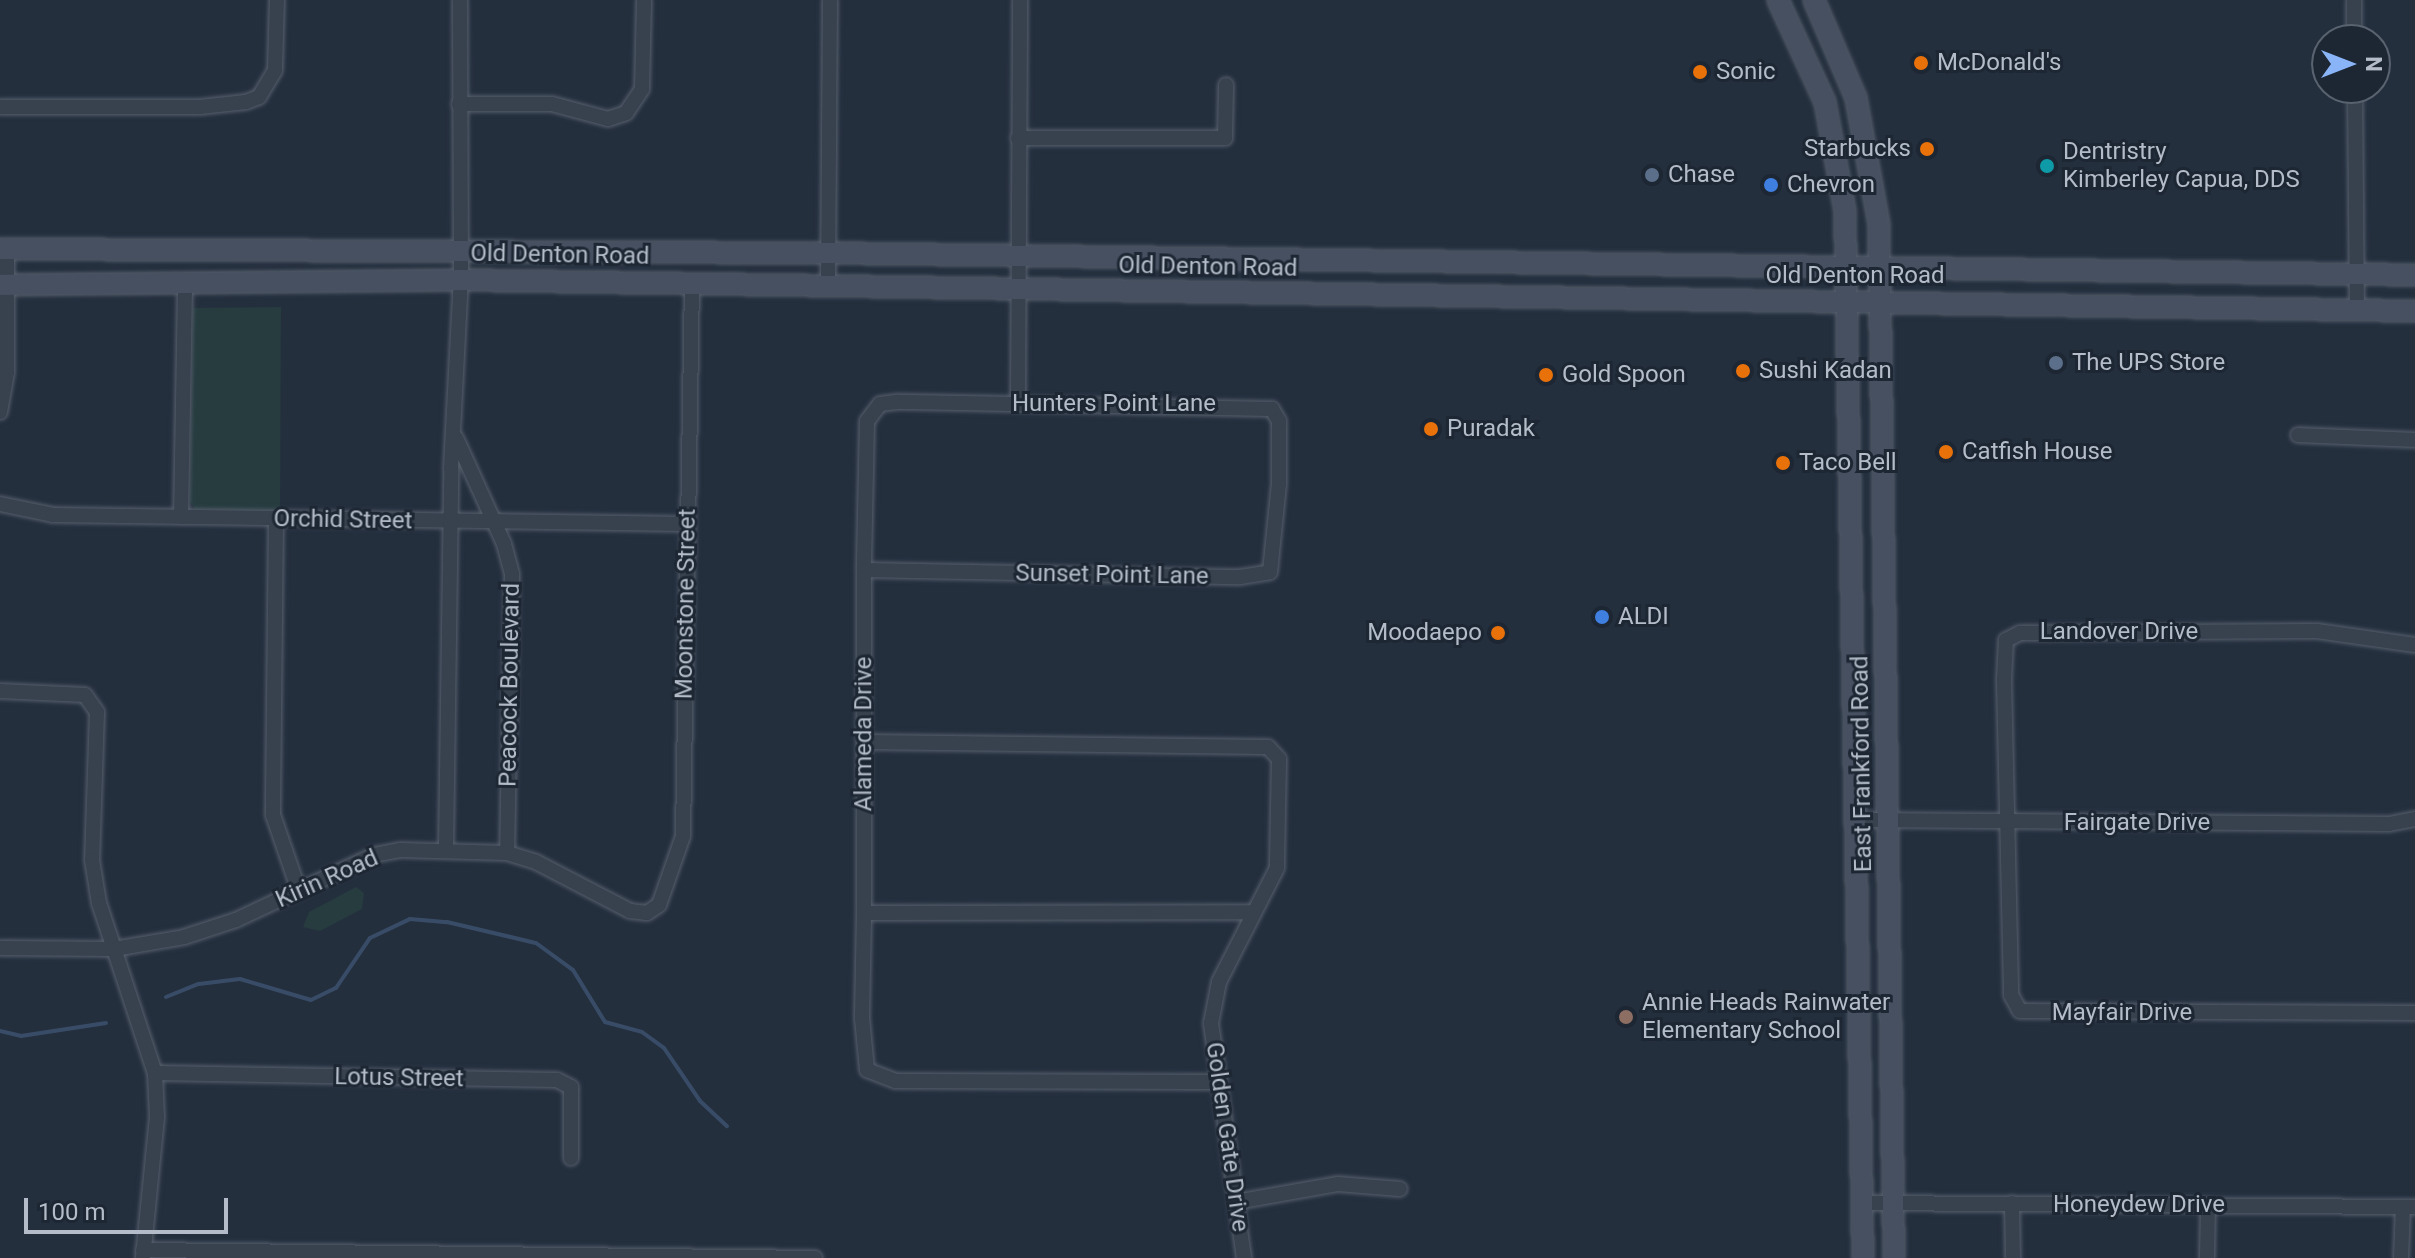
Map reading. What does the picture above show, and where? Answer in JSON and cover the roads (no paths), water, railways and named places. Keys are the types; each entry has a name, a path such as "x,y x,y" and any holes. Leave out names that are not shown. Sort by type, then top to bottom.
{"main road":[{"name":"East Frankford Road","path":"1778,0 1825,102 1845,211 1854,514 1863,1258"},
{"name":"East Frankford Road","path":"1814,0 1856,98 1878,215 1882,301 1894,1258"},
{"name":"Old Denton Road","path":"3,249 461,249 2415,275"},
{"path":"1478,262 1478,299"},
{"path":"2167,271 2168,304"},
{"name":"Old Denton Road","path":"3,285 461,280 1478,299 2168,304 2415,311"},
{"path":"1854,514 1883,516"}],"street":[{"path":"0,107 200,107 246,102 259,97 275,70 277,0"},
{"name":"Peacock Boulevard","path":"446,849 451,521 461,280 460,0"},
{"path":"459,104 552,104 608,119 626,113 642,89 644,0"},
{"path":"828,285 830,0"},
{"path":"1018,404 1020,0"},
{"path":"2354,0 2354,24"},
{"path":"1018,138 1225,138 1226,85"},
{"path":"2355,104 2357,309"},
{"path":"0,412 7,372 3,249"},
{"path":"181,517 185,281"},
{"name":"Moonstone Street","path":"647,913 666,895 683,836 692,283"},
{"name":"Hunters Point Lane","path":"880,404 1272,409 1279,421 1279,484"},
{"name":"Alameda Drive","path":"880,404 867,421 864,570 867,1070 896,1081 1218,1082"},
{"name":"Peacock Boulevard","path":"454,434 494,522 512,574 507,853"},
{"path":"2298,435 2415,440"},
{"name":"Sunset Point Lane","path":"864,570 1256,575 1270,572 1275,557 1279,484"},
{"name":"Orchid Street","path":"0,504 53,515 687,524"},
{"path":"276,518 273,815 299,891"},
{"name":"Landover Drive","path":"2006,822 2006,640 2020,633 2317,631 2415,645"},
{"path":"0,691 85,695 97,712 92,860 114,949 155,1073 157,1117 143,1254 815,1258"},
{"name":"Golden Gate Drive","path":"864,742 1268,747 1279,759 1279,850 1272,881 1253,912 1214,998 1211,1023 1244,1258"},
{"name":"Fairgate Drive","path":"1859,820 2389,824 2415,819"},
{"name":"Mayfair Drive","path":"2006,822 2011,995 2020,1011 2415,1013"},
{"name":"Kirin Road","path":"0,948 114,949 184,937 299,891 374,855 446,849 507,853 630,911 647,913"},
{"path":"864,913 1253,912"},
{"name":"Lotus Street","path":"155,1073 557,1080 571,1087 571,1158"},
{"path":"1236,1202 1338,1184 1400,1189"},
{"name":"Honeydew Drive","path":"1864,1203 2409,1207"},
{"path":"2012,1203 2013,1258"},
{"path":"2207,1258 2208,1205"},
{"path":"2401,1258 2409,1207"}],"waterway":[{"path":"166,997 199,984 240,979 311,1000 336,988 370,938 410,919 447,922 536,943 573,970 605,1022 642,1032 664,1048 700,1101 727,1126"},
{"path":"0,1031 21,1036 106,1023"}],"place":[{"name":"McDonald's","path":"1921,63"},
{"name":"Sonic","path":"1700,72"},
{"name":"Starbucks","path":"1927,149"},
{"name":"Dentristry Kimberley Capua, DDS","path":"2047,166"},
{"name":"Chase","path":"1652,175"},
{"name":"Chevron","path":"1771,185"},
{"name":"The UPS Store","path":"2056,363"},
{"name":"Sushi Kadan","path":"1743,371"},
{"name":"Gold Spoon","path":"1546,375"},
{"name":"Puradak","path":"1431,429"},
{"name":"Catfish House","path":"1946,452"},
{"name":"Taco Bell","path":"1783,463"},
{"name":"ALDI","path":"1602,617"},
{"name":"Moodaepo","path":"1498,633"},
{"name":"Annie Heads Rainwater Elementary School","path":"1626,1017"}]}
